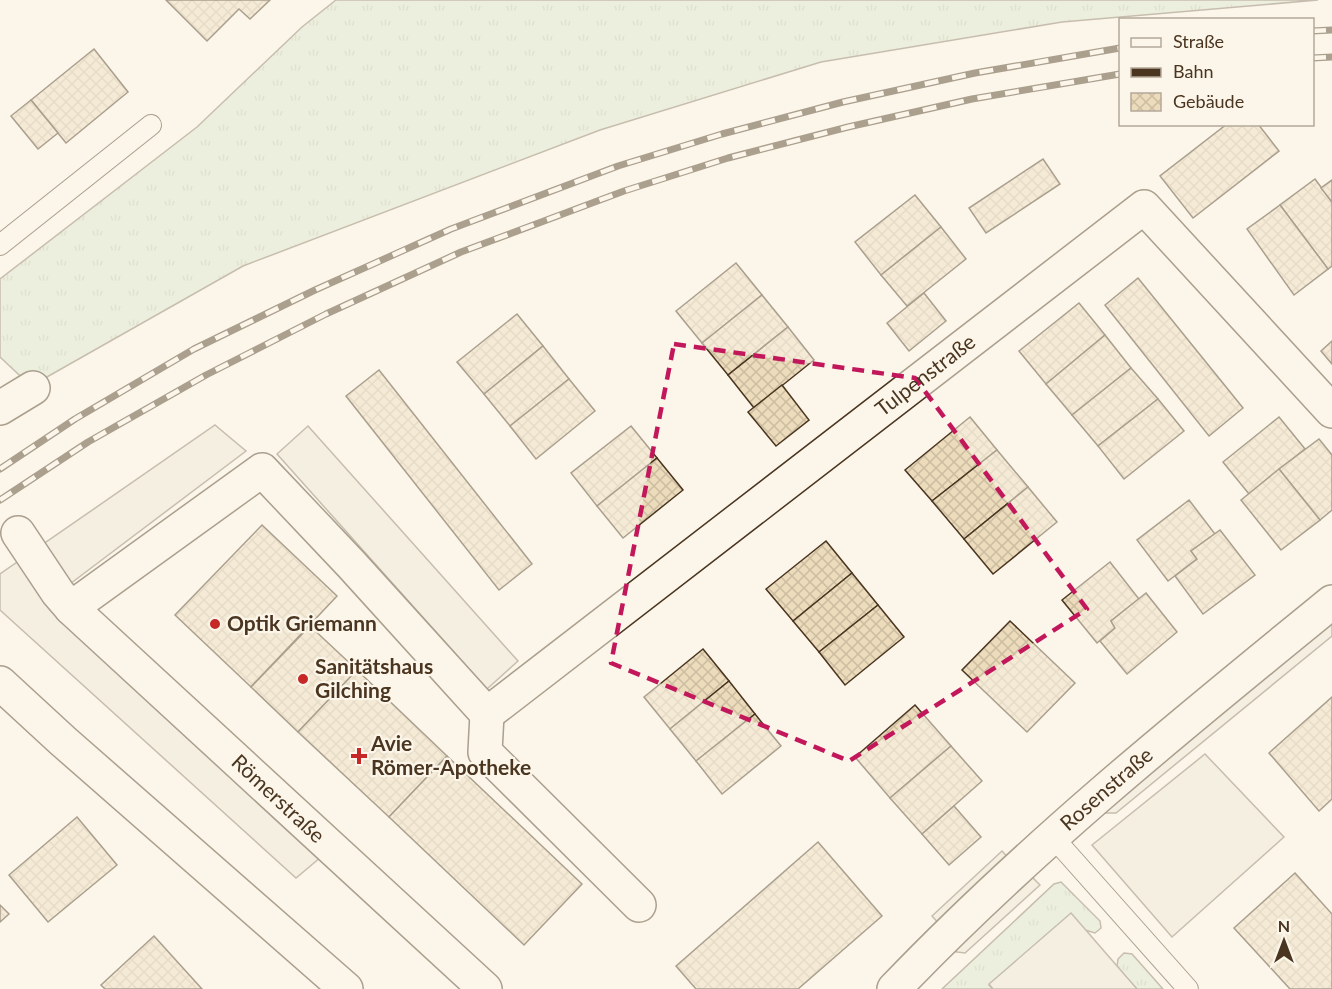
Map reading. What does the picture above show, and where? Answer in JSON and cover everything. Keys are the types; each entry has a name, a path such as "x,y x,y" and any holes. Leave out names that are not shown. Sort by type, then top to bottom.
{"street":[{"name":"Tulpenstraße","path":"487,714 1144,207 1332,411"},
{"path":"0,408 33,388"},
{"path":"72,608 262,470 358,557 487,714 485,752 639,905"},
{"name":"Römerstraße","path":"18,533 58,593 72,608 485,989"},
{"name":"Rosenstraße","path":"894,989 934,947 1052,836 1332,602"},
{"path":"0,682 63,741 346,989"}],"lane":[{"path":"0,245 151,125"},
{"path":"1052,836 1188,989"}],"highlighted area":[{"path":"674,344 915,378 1087,609 849,761 611,663"}],"green space":[{"path":"336,0 1318,0 1062,22 821,62 600,130 243,266 31,386 0,357 0,279 197,127 302,27"},
{"path":"1061,882 1100,921 1101,928 1095,933 1085,930 1071,914 989,985 993,989 942,989 1054,884"},
{"path":"1124,953 1132,954 1163,989 1137,989 1117,967 1118,959"}],"shaded area":[{"path":"215,425 246,451 58,593 321,857 296,878 0,610 0,574"},
{"path":"308,426 518,661 487,689 277,454"},
{"path":"1332,621 1332,636 1116,813 1098,813"},
{"path":"1205,754 1284,837 1172,937 1092,845"},
{"path":"1002,851 1011,861 941,926 932,916"},
{"path":"1030,875 1040,885 965,953 949,951"},
{"path":"1071,913 1137,989 993,989 989,984"}],"building":[{"path":"166,0 270,0 250,19 239,9 207,41"},
{"path":"94,49 128,92 66,143 31,100"},
{"path":"31,100 58,133 38,149 11,116"},
{"path":"1224,126 1260,126 1279,151 1193,218 1160,176"},
{"path":"1043,159 1060,184 986,233 969,208"},
{"path":"1315,179 1332,202 1332,266 1328,269 1280,205"},
{"path":"1332,180 1332,202 1321,188"},
{"path":"915,195 941,227 881,275 855,242"},
{"path":"1280,205 1328,269 1294,295 1247,229"},
{"path":"941,227 966,259 907,306 881,275"},
{"path":"736,263 762,295 702,343 676,311"},
{"path":"1138,278 1243,408 1209,436 1105,305"},
{"path":"924,293 946,321 909,351 887,323"},
{"path":"762,295 788,327 728,375 702,343"},
{"path":"1079,303 1105,335 1046,384 1019,351"},
{"path":"517,314 543,346 484,394 457,362"},
{"path":"788,327 814,360 754,408 728,375"},
{"path":"1105,335 1131,368 1072,415 1046,384"},
{"path":"1332,341 1332,364 1321,351"},
{"path":"543,346 569,379 510,426 484,394"},
{"path":"1131,368 1158,399 1098,446 1072,415"},
{"path":"379,370 532,564 499,590 346,396"},
{"path":"569,379 595,411 536,459 510,426"},
{"path":"782,385 809,420 776,446 748,412"},
{"path":"1158,399 1184,431 1124,479 1098,446"},
{"path":"970,417 997,450 932,501 905,470"},
{"path":"1279,417 1305,449 1249,494 1223,462"},
{"path":"631,426 657,458 597,506 571,473"},
{"path":"1319,439 1332,455 1332,510 1320,520 1279,469"},
{"path":"997,450 1028,487 964,539 932,501"},
{"path":"657,458 683,490 623,538 597,506"},
{"path":"1279,469 1320,520 1281,550 1241,500"},
{"path":"1028,487 1057,522 993,574 964,539"},
{"path":"1189,500 1215,534 1191,551 1197,559 1168,581 1137,540"},
{"path":"262,525 337,596 251,687 175,615"},
{"path":"1220,530 1255,575 1203,614 1175,576 1197,559 1191,551"},
{"path":"826,541 852,573 793,621 766,589"},
{"path":"1110,562 1139,599 1111,621 1115,628 1097,643 1062,600"},
{"path":"852,573 878,605 819,652 793,621"},
{"path":"1146,593 1177,632 1127,674 1100,641 1115,628 1111,621"},
{"path":"878,605 904,637 845,685 819,652"},
{"path":"1010,621 1075,683 1027,732 962,670"},
{"path":"310,626 357,670 298,732 251,687"},
{"path":"703,649 729,681 670,729 644,697"},
{"path":"357,670 447,756 389,817 298,732"},
{"path":"729,681 755,714 696,761 670,729"},
{"path":"1332,697 1332,799 1319,811 1269,753"},
{"path":"915,705 951,746 890,798 855,757"},
{"path":"755,714 781,746 722,794 696,761"},
{"path":"951,746 982,781 922,834 890,798"},
{"path":"447,756 582,884 524,945 389,817"},
{"path":"954,806 981,837 949,865 922,834"},
{"path":"77,817 117,865 48,922 9,875"},
{"path":"818,842 882,916 798,989 696,989 676,966"},
{"path":"1295,873 1332,914 1332,989 1290,989 1234,928"},
{"path":"0,905 9,914 0,922"},
{"path":"154,936 202,989 105,989 101,985"}],"railway":[{"path":"1314,31 1332,30"},
{"path":"0,469 75,419 194,349 315,290 451,229 618,166 722,134 843,102 975,73 1119,48"},
{"path":"1314,58 1332,57"},
{"path":"0,500 88,442 206,375 326,314 461,252 624,191 728,158 848,127 972,99 1119,74"}],"place":[{"name":"Optik Griemann","path":"215,624"},
{"name":"Sanitätshaus Gilching","path":"303,679"},
{"name":"Avie Römer-Apotheke","path":"359,756"}]}
